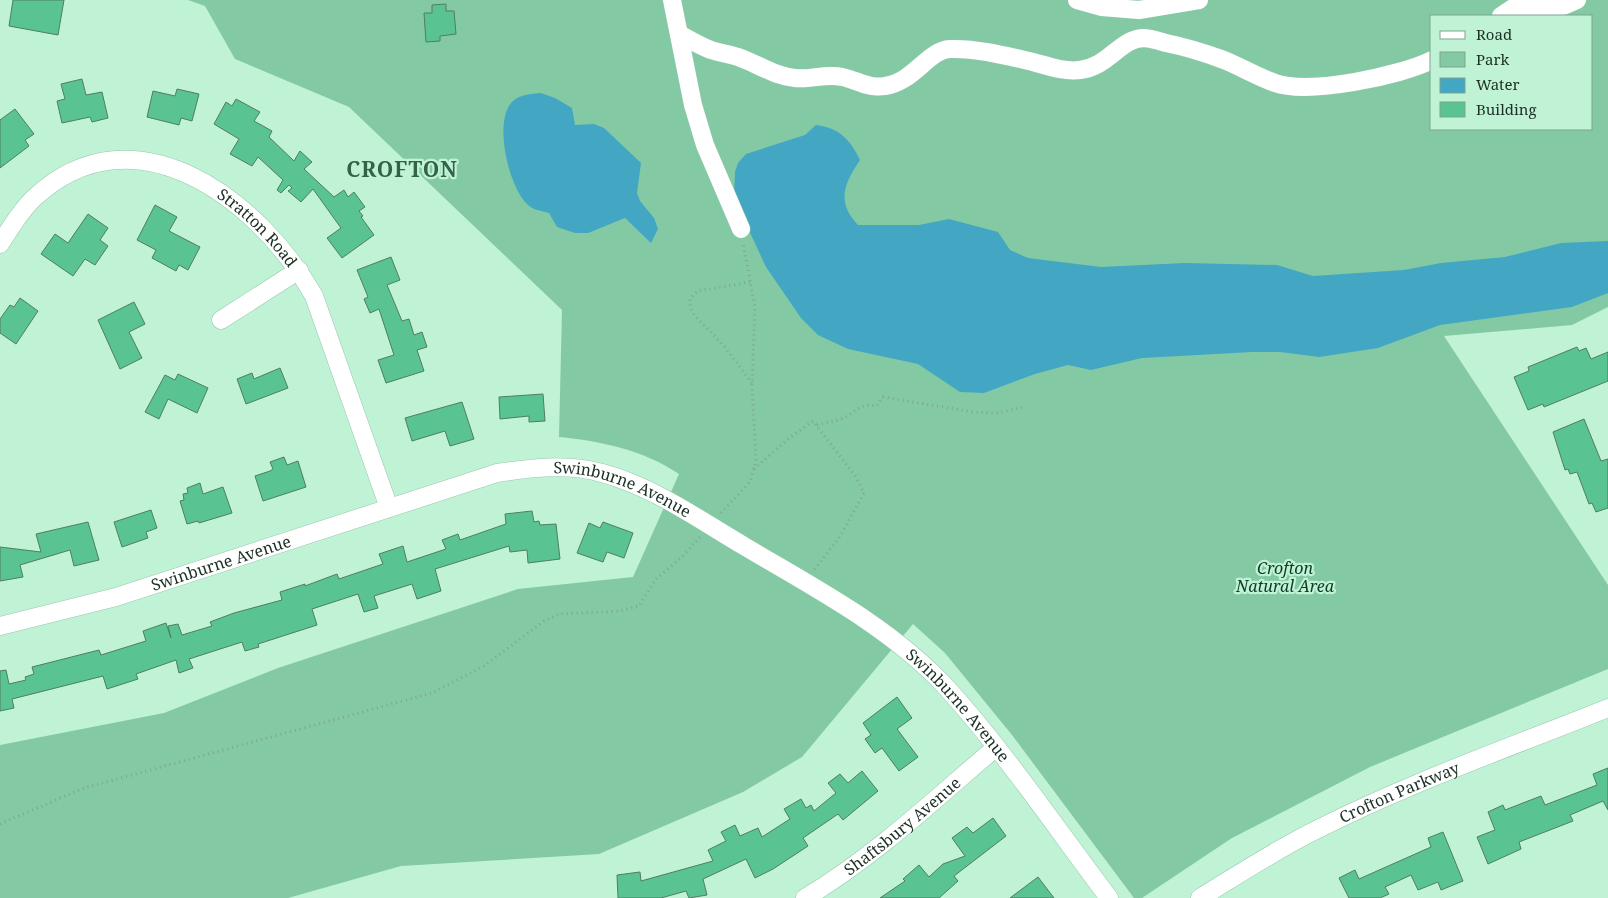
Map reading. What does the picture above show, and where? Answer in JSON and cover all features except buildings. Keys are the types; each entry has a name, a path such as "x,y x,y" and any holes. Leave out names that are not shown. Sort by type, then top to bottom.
{"street":[{"path":"672,0 693,106 705,145 741,229"},
{"path":"1077,0 1102,8 1139,10 1199,0"},
{"path":"1503,15 1514,8 1563,6 1577,0"},
{"path":"679,34 712,50 739,58 774,74 794,78 842,77 870,86 885,86 912,76 936,53 947,49 968,50 1062,70 1080,70 1104,62 1134,39 1144,38 1189,48 1223,60 1276,83 1296,88 1321,87 1356,80 1403,70 1430,61"},
{"name":"Stratton Road","path":"0,244 33,199 52,184 76,171 107,161 136,160 168,165 206,182 246,211 299,270 314,296 389,508"},
{"path":"221,320 299,270"},
{"name":"Swinburne Avenue","path":"0,626 116,598 497,473 532,468 564,467 600,472 648,489 882,630 945,687 995,748 1109,898"},
{"name":"Crofton Parkway","path":"1200,898 1254,864 1318,829 1387,797 1608,708"},
{"name":"Shaftsbury Avenue","path":"805,898 845,874 888,840 995,748"}],"path":[{"path":"0,824 84,788 432,693 484,666 544,621 559,614 621,611 639,606 655,580 682,557 750,482 754,469 756,452 752,384 755,307 745,255"},
{"path":"750,282 697,291 690,298 690,307 694,315 725,347 752,384"},
{"path":"817,425 842,418 857,407 867,405 878,406 883,397 973,412 996,413 1025,407"},
{"path":"754,469 788,439 813,421 856,477 864,493 839,538 804,582"}],"green space":[{"name":"Crofton Natural Area","path":"188,0 1608,0 1608,307 1572,325 1444,336 1608,585 1608,669 1370,767 1232,838 1142,898 1134,898 1012,735 945,653 913,624 802,757 743,792 599,854 401,866 288,898 0,898 0,745 164,713 278,668 518,589 633,577 679,474 651,459 621,448 559,437 562,310 349,107 235,59 205,6"}],"water":[{"path":"541,93 555,98 572,108 575,125 594,124 604,128 641,163 637,193 640,201 654,218 658,229 651,243 625,218 588,233 575,233 557,227 549,213 532,208 520,196 509,170 506,154 504,124 506,111 518,97"},
{"path":"816,125 831,129 843,136 848,140 860,160 850,177 845,193 847,209 858,225 919,225 949,219 998,232 1010,250 1028,258 1101,267 1185,263 1277,265 1313,276 1404,270 1441,263 1505,257 1561,243 1608,241 1608,293 1572,307 1440,325 1378,348 1319,357 1280,352 1252,352 1142,358 1091,370 1068,365 1035,374 984,393 960,392 918,364 848,349 818,335 801,318 766,267 734,198 735,172 738,163 746,154 805,135"}],"district":[{"name":"CROFTON","path":"402,170"}]}
